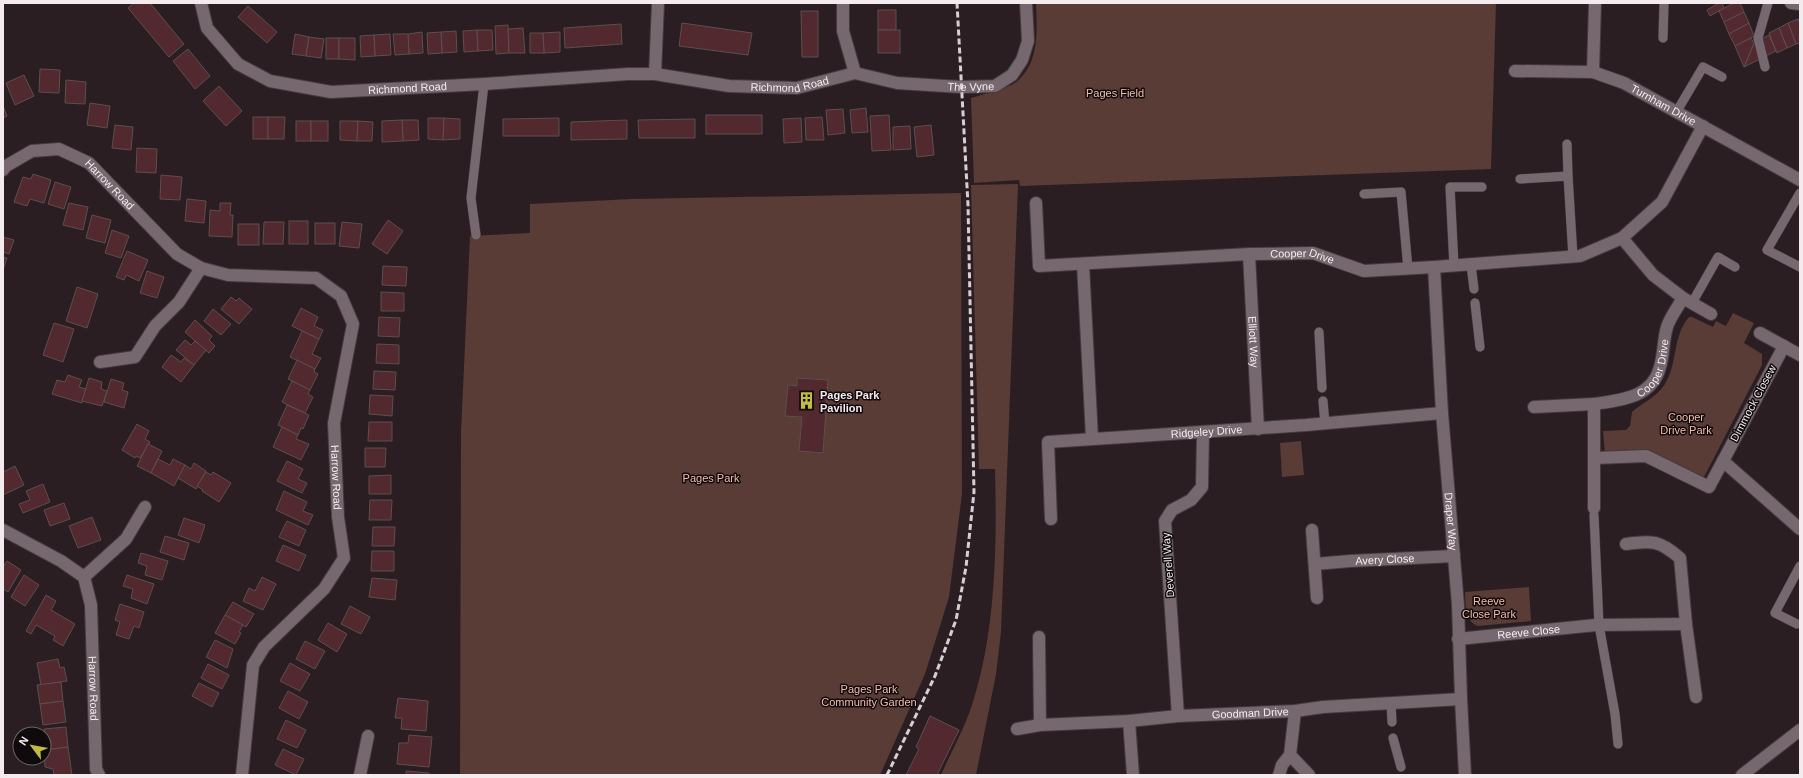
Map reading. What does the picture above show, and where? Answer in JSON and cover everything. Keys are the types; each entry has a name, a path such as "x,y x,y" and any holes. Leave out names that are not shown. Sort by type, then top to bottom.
{"street":[{"name":"Richmond Road","path":"201,3 207,28 238,64 270,81 331,92 484,84 628,74 655,74 729,86 797,88 855,73 897,83 922,85"},
{"path":"655,74 658,3"},
{"path":"843,3 843,30 855,73"},
{"name":"The Vyne","path":"922,85 960,88 994,86 1012,75 1022,60 1028,40 1026,3"},
{"path":"1593,72 1595,3"},
{"path":"1791,3 1800,4"},
{"name":"Turnham Drive","path":"1515,71 1593,72 1624,83 1800,180"},
{"name":"Cooper Drive","path":"1036,203 1039,266 1249,254 1313,253 1364,271 1434,268 1573,257 1580,256 1622,238 1662,202 1703,126"},
{"name":"Harrow Road","path":"3,170 6,166 32,151 59,149 89,163 177,254 201,268 228,275 316,278 341,296 353,324 334,423 338,517 344,558 324,589 264,647 253,665 242,775"},
{"path":"1622,238 1653,275 1687,300 1711,314"},
{"name":"Elliott Way","path":"1249,254 1258,429"},
{"path":"1083,264 1092,438"},
{"path":"100,362 135,357 155,326 179,302 201,268"},
{"name":"Draper Way","path":"1434,268 1442,413 1458,605 1458,639 1465,775"},
{"name":"Cooper Drive","path":"1534,407 1594,404 1627,399 1644,391 1653,382 1660,368 1667,327 1687,300"},
{"path":"1760,333 1800,355"},
{"name":"Dimmock Closew","path":"1595,458 1646,456 1709,487 1784,346"},
{"path":"1594,404 1594,512"},
{"name":"Ridgeley Drive","path":"1051,519 1048,442 1092,438 1258,429 1442,413"},
{"name":"Deverell Way","path":"1178,716 1165,521 1172,510 1191,500 1202,487 1203,433"},
{"path":"1723,461 1800,528"},
{"path":"3,530 61,561 84,577 126,539 146,507"},
{"path":"1312,530 1317,598"},
{"path":"1626,544 1648,541 1666,546 1680,558 1686,624 1696,697"},
{"name":"Avery Close","path":"1315,564 1454,556"},
{"name":"Harrow Road","path":"84,577 91,605 96,769 99,775"},
{"name":"Reeve Close","path":"1458,639 1599,625 1686,624"},
{"path":"1039,637 1040,725"},
{"name":"Goodman Drive","path":"1017,730 1040,725 1129,721 1178,716 1295,711 1322,707 1461,700"},
{"path":"1279,775 1282,765 1290,755 1295,711"},
{"path":"1129,721 1133,775"},
{"path":"1742,775 1799,733"},
{"path":"360,775 368,736"},
{"path":"1290,755 1309,775"}],"lane":[{"path":"1663,38 1664,3"},
{"path":"1765,67 1758,38 1768,3"},
{"path":"1677,112 1703,67 1722,77"},
{"path":"476,235 471,198 484,84"},
{"path":"1567,144 1573,257"},
{"path":"1520,179 1568,176"},
{"path":"1454,266 1450,187 1482,188"},
{"path":"1364,194 1401,192 1408,269"},
{"path":"1800,193 1767,250 1800,267"},
{"path":"1687,300 1718,257 1735,267"},
{"path":"1472,264 1474,289"},
{"path":"1475,303 1480,347"},
{"path":"1319,332 1322,388"},
{"path":"1323,402 1325,424"},
{"path":"1594,512 1599,625 1616,714 1618,744"},
{"path":"1797,624 1775,613 1800,566"},
{"path":"1391,704 1392,722"},
{"path":"1393,738 1401,767"}],"green space":[{"name":"Pages Field","path":"1036,3 1496,3 1491,169 1020,186 1019,180 974,183 971,98 1012,85 1023,75 1033,57 1035,46 1037,25"},
{"path":"1018,184 1001,632 996,674 976,775 941,775 967,719 979,682 990,622 995,560 995,469 979,469 971,185"},
{"name":"Pages Park","path":"961,193 962,494 949,597 925,674 880,775 460,775 461,432 470,236 530,233 530,204 632,199"},
{"name":"Cooper Drive Park","path":"1733,313 1754,323 1744,343 1762,354 1762,365 1704,477 1655,455 1605,453 1603,431 1626,430 1630,426 1632,412 1662,389 1672,367 1680,333 1689,317 1713,327 1716,321 1726,326"},
{"path":"1301,441 1304,475 1282,477 1280,443"},
{"name":"Reeve Close Park","path":"1529,587 1531,621 1478,626 1473,624 1470,620 1466,607 1465,592"}],"building":[{"path":"134,3 150,3 184,44 169,57 128,8"},
{"path":"1719,3 1722,3 1724,8 1710,16 1707,10"},
{"path":"1734,3 1740,3 1744,12 1724,22 1719,11"},
{"path":"248,6 277,32 267,43 238,17"},
{"path":"878,10 896,10 896,30 878,30"},
{"path":"801,11 818,11 818,57 802,57"},
{"path":"1744,12 1749,23 1729,34 1724,22"},
{"path":"1798,19 1800,24 1800,43 1796,44 1788,23"},
{"path":"682,23 752,33 748,55 679,46"},
{"path":"1749,23 1754,36 1735,46 1729,34"},
{"path":"1788,23 1796,44 1787,48 1779,28"},
{"path":"621,24 622,44 565,48 564,28"},
{"path":"508,25 509,53 496,54 495,26"},
{"path":"523,28 525,53 509,53 508,29"},
{"path":"1779,28 1787,48 1777,53 1769,33"},
{"path":"477,30 478,51 464,52 463,31"},
{"path":"477,30 492,30 493,50 478,51"},
{"path":"878,30 900,30 900,53 878,53"},
{"path":"456,31 457,52 442,53 441,32"},
{"path":"422,32 423,53 409,54 408,34"},
{"path":"441,32 442,53 428,54 427,33"},
{"path":"560,32 560,52 544,53 543,33"},
{"path":"530,33 543,33 544,53 530,53"},
{"path":"295,34 309,37 306,56 292,54"},
{"path":"390,34 391,55 375,56 374,35"},
{"path":"393,34 408,34 409,54 395,55"},
{"path":"374,35 375,56 361,57 360,36"},
{"path":"1769,35 1776,51 1744,67 1754,43"},
{"path":"309,37 324,39 321,58 306,56"},
{"path":"326,38 339,38 339,59 326,59"},
{"path":"339,38 355,38 355,60 339,59"},
{"path":"1751,38 1754,43 1744,67 1735,46"},
{"path":"188,49 210,76 195,89 173,61"},
{"path":"40,69 60,70 59,93 39,92"},
{"path":"24,75 34,96 15,105 6,83"},
{"path":"66,80 86,82 85,104 65,103"},
{"path":"219,86 242,111 226,126 203,101"},
{"path":"90,103 110,106 107,128 87,125"},
{"path":"3,106 7,116 3,118"},
{"path":"866,108 868,132 852,133 850,110"},
{"path":"843,109 845,133 828,135 826,110"},
{"path":"706,115 762,115 762,134 706,134"},
{"path":"889,115 891,150 872,151 870,116"},
{"path":"253,117 268,117 268,139 253,139"},
{"path":"268,117 285,117 284,139 268,139"},
{"path":"822,117 824,140 806,140 805,118"},
{"path":"428,118 444,118 443,140 428,139"},
{"path":"444,118 460,119 460,139 443,140"},
{"path":"559,118 559,136 503,136 503,119"},
{"path":"801,118 802,142 784,143 783,119"},
{"path":"695,119 695,138 639,138 638,120"},
{"path":"402,120 418,120 419,140 403,141"},
{"path":"402,120 403,141 382,142 382,121"},
{"path":"627,120 627,139 571,140 571,122"},
{"path":"296,121 311,121 311,141 296,141"},
{"path":"311,121 328,121 328,141 311,141"},
{"path":"340,121 358,121 357,141 340,140"},
{"path":"358,121 373,122 372,141 357,141"},
{"path":"115,125 133,127 131,150 112,148"},
{"path":"931,125 934,155 917,157 914,127"},
{"path":"910,126 911,149 893,150 893,127"},
{"path":"137,148 157,149 156,173 136,172"},
{"path":"33,174 51,180 44,203 30,199 27,206 14,202 23,177 31,179"},
{"path":"161,175 182,177 180,200 160,199"},
{"path":"55,182 71,187 64,209 48,204"},
{"path":"187,199 206,201 204,223 185,221"},
{"path":"69,203 88,207 83,230 63,225"},
{"path":"220,203 231,203 230,215 233,215 232,237 209,236 210,210 220,211"},
{"path":"92,215 111,220 105,243 86,238"},
{"path":"388,220 403,231 387,254 372,244"},
{"path":"289,221 308,221 308,244 289,244"},
{"path":"264,222 284,222 283,244 263,244"},
{"path":"342,222 362,224 359,248 339,246"},
{"path":"315,223 335,223 335,244 315,244"},
{"path":"238,224 259,224 259,245 238,245"},
{"path":"112,230 129,236 121,258 105,253"},
{"path":"3,237 14,240 9,254 3,252"},
{"path":"127,251 148,260 139,281 126,275 124,280 116,277"},
{"path":"3,257 7,258 3,270"},
{"path":"383,266 407,267 406,286 382,285"},
{"path":"147,271 164,277 157,298 140,293"},
{"path":"77,287 98,294 87,328 66,321"},
{"path":"381,292 404,293 404,311 381,311"},
{"path":"231,297 236,301 239,298 252,309 239,324 221,309"},
{"path":"301,308 318,317 314,326 323,330 319,339 292,326"},
{"path":"213,309 231,324 221,335 204,321"},
{"path":"379,317 400,318 399,337 378,336"},
{"path":"195,320 212,336 209,340 215,346 209,353 185,332"},
{"path":"54,323 74,329 63,362 43,355"},
{"path":"302,331 319,339 312,354 321,358 315,369 290,357"},
{"path":"185,340 191,345 195,341 206,350 194,365 176,350"},
{"path":"377,344 399,345 399,364 376,363"},
{"path":"171,355 181,362 184,358 194,365 181,382 162,367"},
{"path":"297,360 315,369 314,372 318,374 310,390 288,379"},
{"path":"374,371 396,372 395,390 373,389"},
{"path":"68,375 82,380 79,387 86,389 82,403 52,394 57,380 65,382"},
{"path":"89,378 102,382 101,389 107,391 102,406 82,401"},
{"name":"Pages Park Pavilion","path":"797,378 828,380 823,453 799,451 802,417 785,416 788,385 797,386"},
{"path":"111,379 124,383 122,390 128,392 124,408 104,402"},
{"path":"292,381 310,390 308,394 313,397 305,413 282,402"},
{"path":"370,395 393,396 392,416 369,414"},
{"path":"287,405 309,415 303,429 301,428 298,435 278,425"},
{"path":"369,422 392,422 392,441 368,441"},
{"path":"137,424 149,431 145,439 150,442 140,458 136,456 135,458 122,450"},
{"path":"282,427 298,435 296,439 309,444 301,460 273,447"},
{"path":"148,444 162,451 151,473 137,466"},
{"path":"365,448 386,448 385,467 365,467"},
{"path":"158,459 170,465 173,459 185,465 174,486 151,473"},
{"path":"287,461 303,469 298,479 307,483 302,493 277,481"},
{"path":"194,463 206,471 196,489 178,478 185,465 191,469"},
{"path":"15,466 24,485 3,495 3,472"},
{"path":"206,472 211,475 213,472 231,483 219,502 197,486"},
{"path":"391,475 391,494 369,494 369,476"},
{"path":"43,484 50,502 23,513 19,504 30,500 26,491"},
{"path":"284,491 307,502 303,511 313,515 308,525 276,510"},
{"path":"370,500 392,500 391,520 369,520"},
{"path":"64,503 70,519 50,526 44,510"},
{"path":"92,517 101,540 78,548 69,526"},
{"path":"184,518 205,525 199,543 178,535"},
{"path":"287,521 306,530 299,546 279,537"},
{"path":"373,527 395,527 394,546 372,546"},
{"path":"165,536 189,543 184,560 160,552"},
{"path":"283,545 306,555 299,571 276,561"},
{"path":"372,551 394,551 394,571 371,571"},
{"path":"141,553 168,561 162,580 145,575 147,566 138,563"},
{"path":"7,561 21,570 8,592 3,589 3,567"},
{"path":"24,575 39,585 25,606 11,597"},
{"path":"127,575 154,584 147,604 131,598 133,589 123,586"},
{"path":"262,577 276,584 263,610 243,601 249,588 255,591"},
{"path":"372,578 397,580 395,600 369,597"},
{"path":"46,595 56,601 51,610 75,624 63,646 53,640 55,636 36,625 31,634 26,631"},
{"path":"233,602 254,614 246,627 225,615"},
{"path":"120,604 144,612 139,628 134,626 129,639 116,635 120,622 115,620"},
{"path":"350,606 370,617 361,634 341,624"},
{"path":"225,615 243,625 239,632 241,633 235,644 215,633"},
{"path":"328,623 347,634 337,652 318,640"},
{"path":"215,640 233,649 227,668 206,657"},
{"path":"305,641 325,651 315,669 296,659"},
{"path":"58,659 60,668 64,667 67,681 41,685 37,663"},
{"path":"290,663 310,674 300,691 280,681"},
{"path":"208,664 229,675 222,689 201,678"},
{"path":"61,682 63,701 40,704 37,685"},
{"path":"199,683 219,693 212,707 192,696"},
{"path":"288,691 308,702 299,719 279,708"},
{"path":"398,698 428,701 426,731 401,729 402,718 395,718"},
{"path":"63,701 66,722 43,725 40,704"},
{"path":"930,716 959,730 937,775 906,775 919,749 916,747"},
{"path":"286,720 306,730 297,748 277,739"},
{"path":"66,727 68,747 52,749 52,728"},
{"path":"409,735 432,737 429,767 397,764 399,743 408,743"},
{"path":"68,747 72,775 54,775 53,769 45,767 52,766 52,749"},
{"path":"283,749 304,759 296,775 275,765"},
{"path":"406,771 429,773 429,775 406,775"}],"railway":[{"path":"887,775 935,676 956,620 966,567 974,492 968,205 957,3"}],"place":[{"name":"Pages Park Pavilion","path":"807,401"}],"park label":[{"name":"Pages Park Community Garden","path":"869,695"}]}
